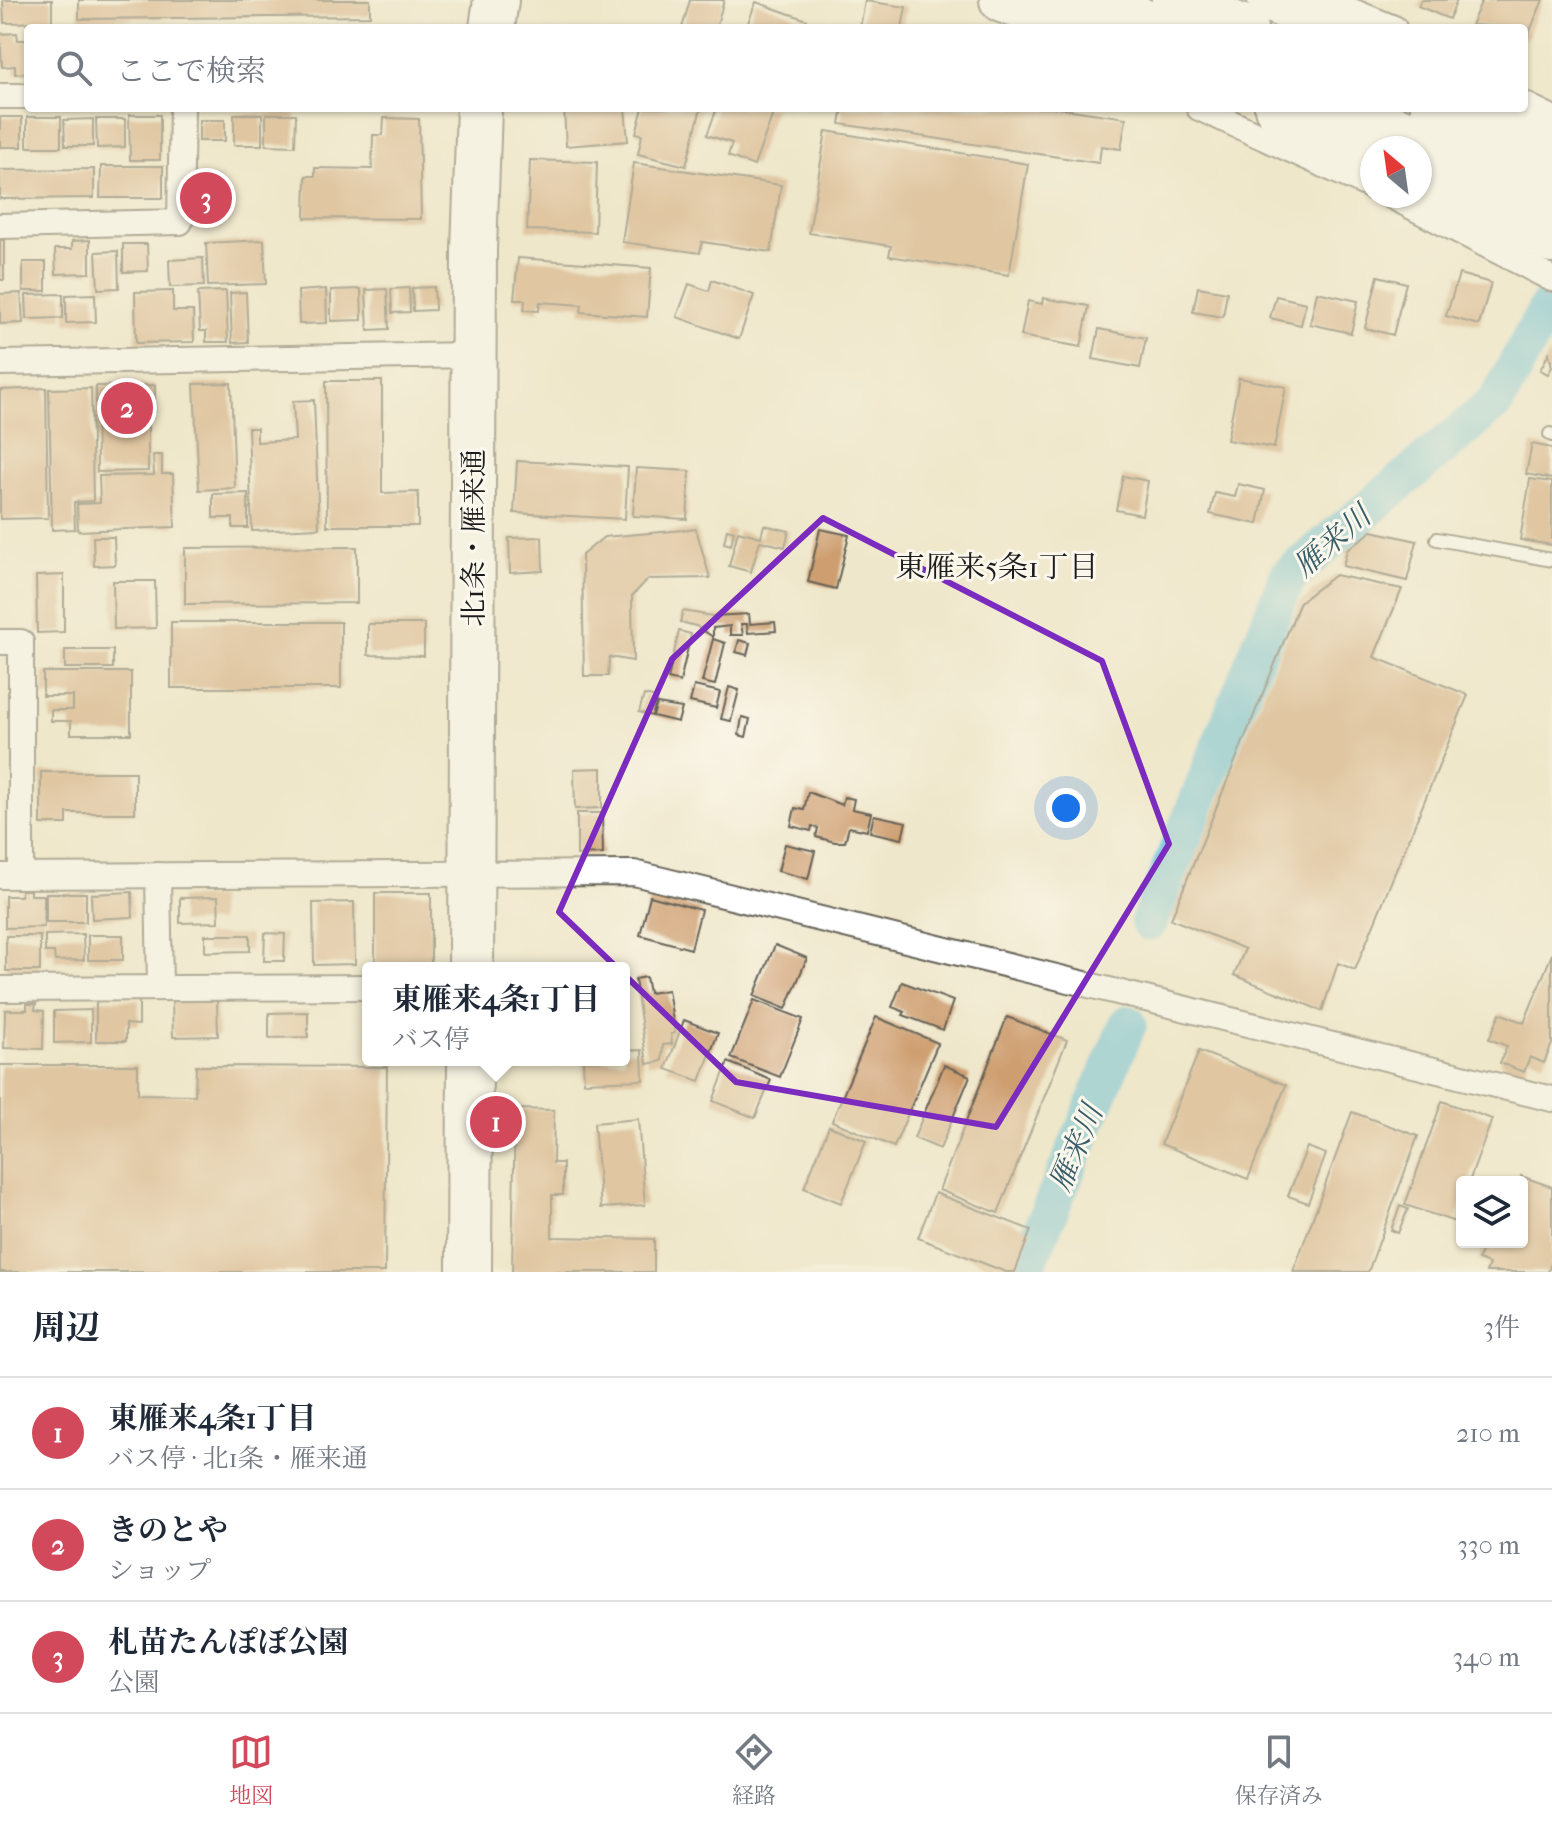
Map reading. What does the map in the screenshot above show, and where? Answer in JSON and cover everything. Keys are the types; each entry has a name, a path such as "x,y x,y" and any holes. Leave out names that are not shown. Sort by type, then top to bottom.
{"highway":[{"path":"493,24 496,0"},
{"path":"1002,0 1068,24"},
{"path":"1091,0 1150,24"},
{"path":"1174,0 1235,24"},
{"path":"1270,0 1327,24"},
{"name":"北1条・雁来通","path":"471,962 474,355 479,112"},
{"path":"1286,112 1360,146"},
{"path":"1361,112 1552,202"},
{"path":"1441,112 1552,166"},
{"path":"1517,112 1552,129"},
{"path":"1432,181 1552,241"},
{"path":"469,1272 470,1066"}],"street":[{"path":"1325,0 1384,24"},
{"path":"1528,93 1552,106"},
{"path":"0,96 24,96"},
{"path":"0,226 180,222 182,112"},
{"path":"1208,112 1360,182"},
{"path":"1414,208 1552,279"},
{"path":"0,363 474,355"},
{"path":"0,642 21,642 11,876 634,873 1552,1099"},
{"path":"158,875 160,987"},
{"path":"0,989 362,987"}],"lane":[{"path":"1437,539 1552,560"}],"highlighted area":[{"path":"823,518 1102,661 1169,844 996,1127 736,1082 559,912 672,659"}],"green space":[{"path":"219,180 219,215 192,215 192,181"}],"building":[{"path":"3,0 52,0 52,22 4,23"},
{"path":"79,0 370,0 370,16 79,19"},
{"path":"690,0 724,0 717,24 683,24"},
{"path":"1421,0 1457,0 1449,19 1418,6"},
{"path":"1482,0 1543,0 1528,36 1528,24 1471,24"},
{"path":"865,1 906,7 903,24 861,24"},
{"path":"756,2 807,20 806,24 748,24"},
{"path":"17,33 18,40 24,40 24,73 15,74 15,66 2,67 0,34"},
{"path":"564,112 625,112 628,141 566,146"},
{"path":"642,112 700,112 686,166 638,154 642,135 636,133"},
{"path":"716,112 774,112 754,166 728,156 732,143 707,135"},
{"path":"842,112 1085,112 1126,118 1121,149 1101,146 1099,163 840,124"},
{"path":"234,114 262,114 262,145 234,145"},
{"path":"266,114 296,114 295,146 266,145"},
{"path":"129,115 160,115 160,160 130,160"},
{"path":"0,117 22,117 22,147 0,147"},
{"path":"27,117 61,117 61,147 27,147"},
{"path":"384,118 419,119 421,219 305,218 306,176 315,176 315,168 372,169 373,135 383,135"},
{"path":"93,119 93,146 65,146 64,120"},
{"path":"96,119 125,119 125,147 97,148"},
{"path":"199,120 225,120 225,141 199,141"},
{"path":"826,131 1028,164 1009,275 889,256 891,246 809,233"},
{"path":"530,160 597,162 595,232 527,230"},
{"path":"634,163 781,185 771,252 702,242 700,253 622,242"},
{"path":"101,166 163,166 163,198 100,198"},
{"path":"94,169 94,198 0,199 0,170"},
{"path":"0,240 4,240 4,280 0,280"},
{"path":"90,240 90,273 56,274 55,249 72,249 72,241"},
{"path":"264,240 266,284 208,286 206,243"},
{"path":"123,244 147,244 148,271 123,272"},
{"path":"118,251 119,288 98,289 96,252"},
{"path":"203,258 204,286 170,287 169,260"},
{"path":"518,258 651,268 647,317 581,312 582,305 540,302 539,311 524,310 525,300 514,300"},
{"path":"23,262 46,262 46,291 23,291"},
{"path":"1459,274 1491,283 1479,325 1446,316"},
{"path":"1378,276 1406,283 1393,335 1365,328"},
{"path":"712,280 754,295 739,339 677,317 689,284 709,291"},
{"path":"434,287 435,310 413,311 412,288"},
{"path":"1198,287 1227,292 1223,317 1193,312"},
{"path":"409,288 410,312 392,313 391,289"},
{"path":"326,289 327,323 299,324 298,291"},
{"path":"361,289 362,320 331,321 331,290"},
{"path":"387,289 389,329 368,330 366,290"},
{"path":"173,291 173,311 193,311 194,342 136,343 135,292"},
{"path":"226,291 228,342 206,342 206,331 200,331 198,292"},
{"path":"246,292 248,342 232,343 230,293"},
{"path":"1317,292 1358,301 1351,333 1310,324"},
{"path":"21,293 23,323 0,324 0,294"},
{"path":"63,294 63,318 27,319 26,295"},
{"path":"95,294 96,322 66,323 66,295"},
{"path":"1276,296 1306,303 1301,325 1270,318"},
{"path":"1043,298 1089,306 1081,347 1021,336 1028,301 1042,304"},
{"path":"1099,329 1146,338 1140,368 1093,359"},
{"path":"1549,353 1552,367 1548,374 1540,370"},
{"path":"1239,378 1286,387 1274,448 1227,440"},
{"path":"326,381 382,381 382,493 418,492 418,526 327,526"},
{"path":"231,383 235,488 199,490 194,384"},
{"path":"155,385 155,412 148,412 148,471 97,472 96,386"},
{"path":"46,388 48,518 0,519 0,390"},
{"path":"91,388 93,501 74,502 75,529 52,530 49,389"},
{"path":"314,400 319,528 252,531 248,428 257,428 257,442 295,440 293,401"},
{"path":"1532,444 1552,448 1552,479 1526,474"},
{"path":"153,455 162,455 162,474 173,474 175,527 78,531 77,504 100,503 99,476 154,475"},
{"path":"517,461 628,467 625,519 514,513"},
{"path":"636,468 690,471 687,519 633,516"},
{"path":"1123,476 1148,481 1142,515 1116,510"},
{"path":"1530,479 1552,482 1552,545 1520,540"},
{"path":"1238,484 1265,490 1258,524 1210,514 1215,493 1235,497"},
{"path":"248,493 248,528 233,528 233,518 213,518 213,494"},
{"path":"764,525 789,531 785,547 760,541 751,572 729,566 738,531 761,537"},
{"path":"696,529 710,578 648,579 632,596 633,661 609,657 608,676 584,676 582,555 604,537"},
{"path":"727,529 734,531 731,545 724,543"},
{"path":"820,529 849,535 836,589 808,582"},
{"path":"1372,531 1417,541 1407,581 1343,566 1347,550"},
{"path":"93,537 114,537 115,565 94,566"},
{"path":"542,537 543,571 510,573 509,538"},
{"path":"357,547 357,603 185,604 185,548"},
{"path":"64,575 64,632 37,633 36,576"},
{"path":"1335,575 1402,589 1374,657 1468,695 1355,970 1338,963 1322,1011 1234,975 1245,949 1171,919 1300,602"},
{"path":"113,581 155,581 156,628 114,629"},
{"path":"683,611 712,616 749,614 750,624 775,622 776,631 748,633 747,624 741,624 743,635 730,635 730,626 713,628 713,637 696,626 680,622"},
{"path":"171,622 341,622 341,688 171,688"},
{"path":"368,624 424,624 424,656 368,655"},
{"path":"679,631 691,634 680,682 668,679"},
{"path":"713,639 725,643 715,685 702,682"},
{"path":"739,640 750,643 747,655 736,652"},
{"path":"65,650 113,650 113,668 65,668"},
{"path":"43,672 131,672 131,734 71,734 71,721 51,721 51,710 73,710 73,696 43,696"},
{"path":"694,686 720,692 716,708 690,702"},
{"path":"729,687 739,690 731,721 721,719"},
{"path":"644,695 657,698 652,716 639,712"},
{"path":"657,704 682,708 678,722 653,716"},
{"path":"742,717 750,719 746,737 739,735"},
{"path":"602,768 602,808 575,809 574,769"},
{"path":"41,772 135,772 135,813 67,813 67,824 41,824"},
{"path":"808,792 842,805 844,797 854,799 852,809 871,813 867,831 849,827 845,842 835,842 816,837 818,828 812,826 811,831 791,826 795,808 804,810"},
{"path":"577,813 602,813 603,854 577,855"},
{"path":"874,815 906,822 902,839 870,832"},
{"path":"785,844 815,851 808,879 778,871"},
{"path":"21,890 30,890 30,895 44,895 44,927 5,928 5,896 21,896"},
{"path":"132,892 133,917 92,919 91,894"},
{"path":"46,893 86,893 86,922 46,922"},
{"path":"375,893 431,893 431,962 375,962"},
{"path":"650,896 701,910 691,949 640,935"},
{"path":"218,897 219,922 180,923 180,898"},
{"path":"354,902 355,964 314,965 313,903"},
{"path":"265,933 285,934 284,961 264,961"},
{"path":"83,934 84,960 55,961 54,952 45,952 45,935"},
{"path":"88,935 123,935 123,960 88,960"},
{"path":"205,935 250,935 250,951 205,952"},
{"path":"6,936 40,936 40,971 6,971"},
{"path":"775,945 807,958 786,1009 754,996"},
{"path":"1552,954 1552,1044 1544,1063 1530,1057 1524,1072 1500,1063 1507,1046 1489,1039 1500,1013 1524,1023"},
{"path":"646,977 649,993 668,990 675,1033 671,1034 672,1044 663,1045 662,1061 647,1064 635,979"},
{"path":"902,982 953,1001 943,1030 903,1015 905,1012 892,1007"},
{"path":"96,999 139,1000 139,1025 126,1024 126,1041 96,1041"},
{"path":"754,1000 803,1019 780,1077 731,1058"},
{"path":"172,1001 217,1001 218,1036 173,1037"},
{"path":"27,1004 36,1004 35,1010 44,1011 43,1049 4,1048 5,1010 27,1010"},
{"path":"91,1010 91,1042 54,1043 54,1011"},
{"path":"308,1012 308,1037 269,1038 269,1013"},
{"path":"876,1017 938,1043 894,1147 832,1121"},
{"path":"1007,1017 1067,1040 998,1213 939,1190"},
{"path":"684,1020 718,1033 700,1081 666,1069"},
{"path":"642,1050 643,1080 584,1082 583,1066 630,1066 630,1051"},
{"path":"1199,1051 1286,1085 1248,1179 1161,1144"},
{"path":"728,1062 771,1080 755,1118 713,1101"},
{"path":"0,1065 138,1065 138,1094 195,1095 196,1066 387,1067 385,1272 0,1272"},
{"path":"944,1065 970,1076 940,1149 914,1138"},
{"path":"1442,1101 1492,1119 1471,1176 1456,1176 1455,1222 1405,1205"},
{"path":"515,1109 554,1110 553,1163 563,1163 563,1195 552,1195 552,1237 654,1239 654,1272 512,1272"},
{"path":"1352,1112 1418,1136 1368,1272 1293,1272"},
{"path":"638,1119 645,1205 601,1208 594,1123"},
{"path":"829,1126 866,1141 841,1203 804,1188"},
{"path":"1307,1147 1326,1154 1308,1203 1288,1196"},
{"path":"1528,1178 1552,1187 1552,1259 1548,1272 1486,1272 1489,1264 1478,1260 1482,1248 1528,1248"},
{"path":"935,1193 1031,1230 1015,1272 1006,1272 918,1238"},
{"path":"1400,1206 1408,1209 1398,1233 1391,1230"}],"waterway":[{"name":"雁来川","path":"1149,922 1288,576 1496,402 1552,299"},
{"name":"雁来川","path":"1024,1272 1128,1024"}],"place":[{"name":"札苗たんぽぽ公園","path":"206,198"},
{"name":"きのとや","path":"127,408"},
{"name":"東雁来4条1丁目","path":"496,1122"}],"district":[{"name":"東雁来5条1丁目","path":"997,567"}]}
